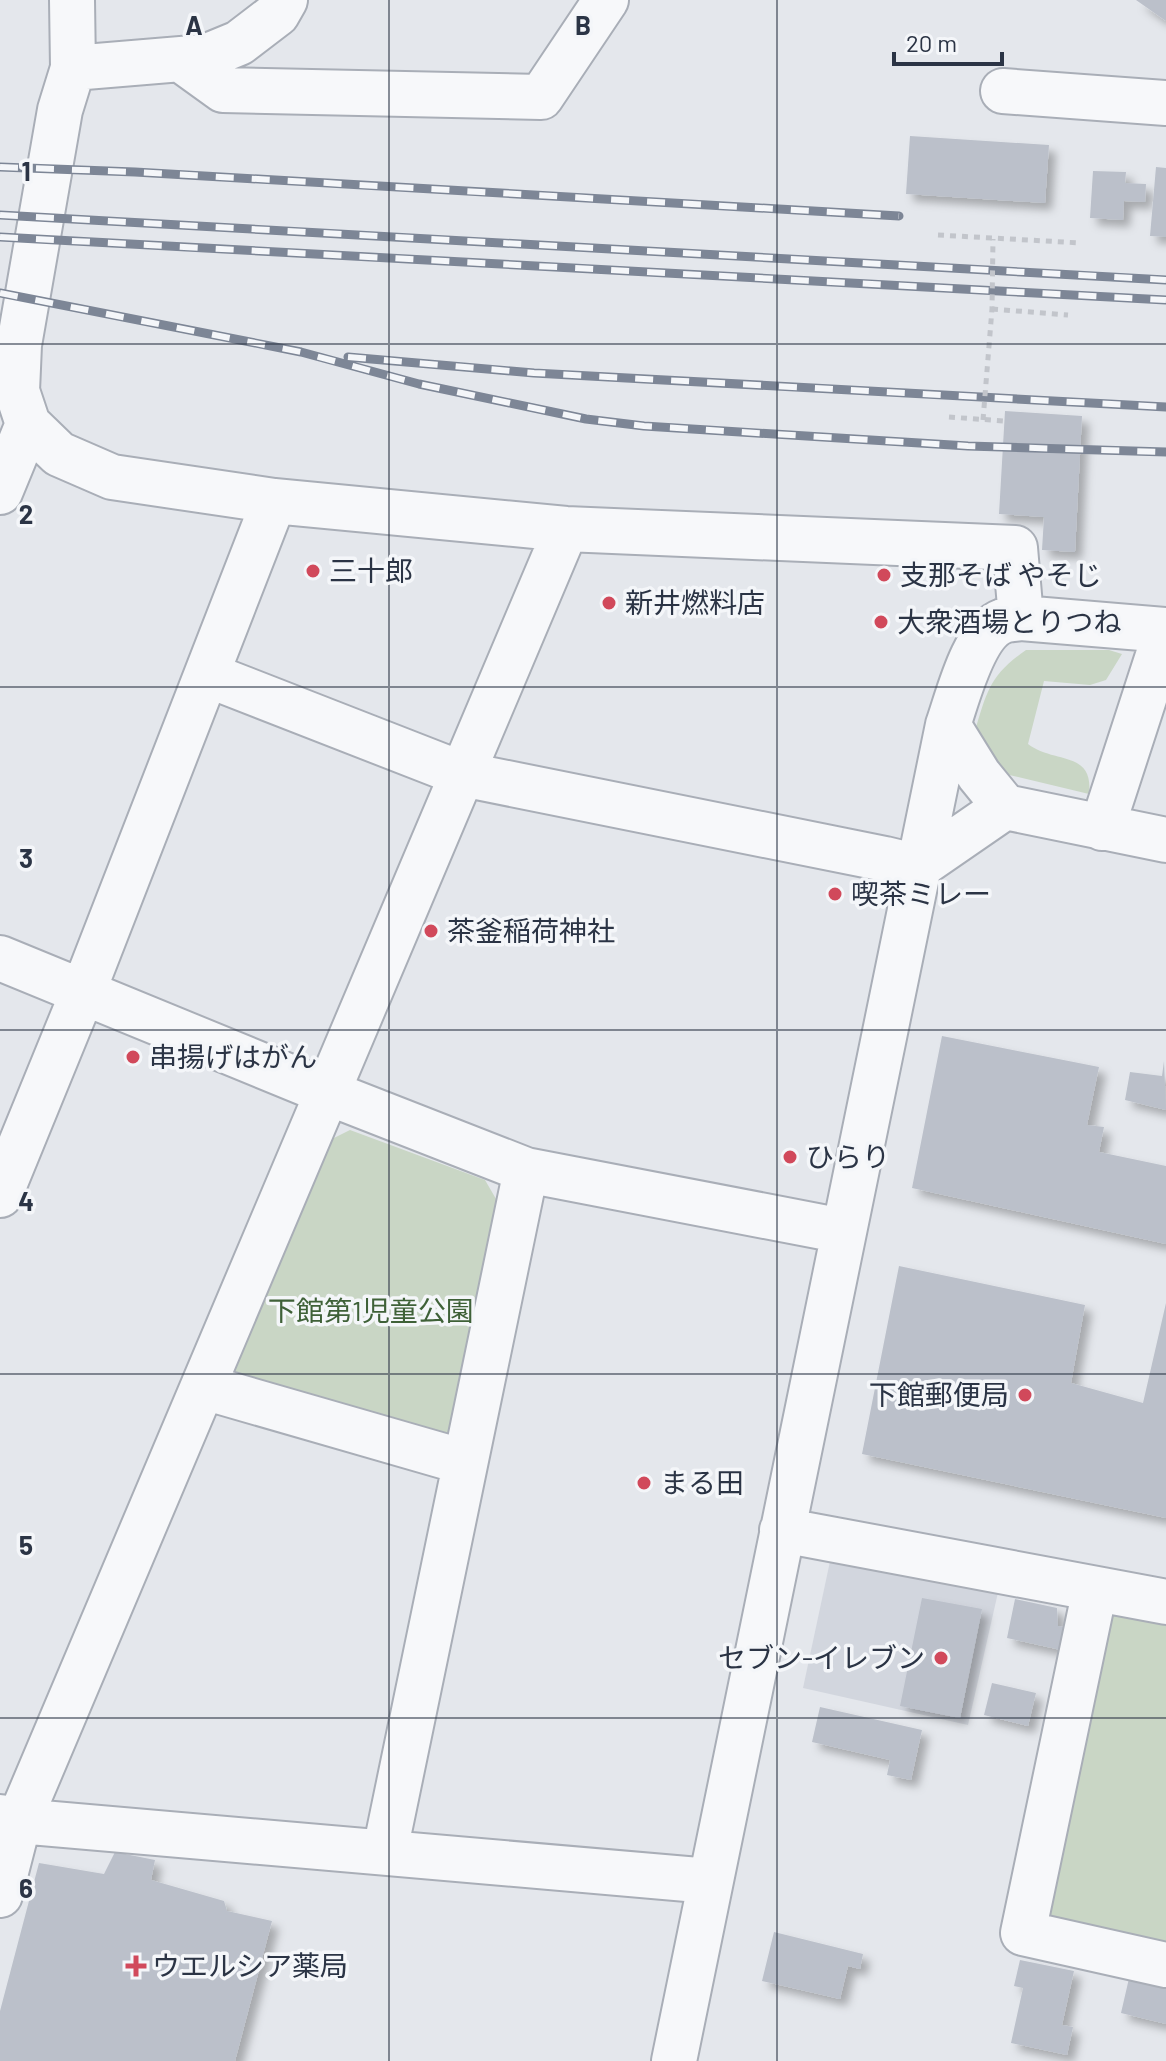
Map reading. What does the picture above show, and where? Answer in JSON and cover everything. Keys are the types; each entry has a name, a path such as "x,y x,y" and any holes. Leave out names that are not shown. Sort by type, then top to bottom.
{"street":[{"path":"0,492 15,443 19,345 55,139 73,68 72,0"},
{"path":"73,68 205,57 239,43 277,14 285,0"},
{"path":"180,59 223,90 541,97 606,0"},
{"path":"1003,91 1166,103"},
{"path":"15,443 59,454 112,477 274,501 566,529 1015,548 1021,618"},
{"path":"0,1195 83,992 274,501"},
{"path":"0,1895 10,1819 204,1387 566,529"},
{"path":"674,2061 948,725 975,651 1000,622 1021,618 1166,631 1102,828"},
{"path":"208,675 462,774 918,867 1005,807"},
{"path":"948,725 979,775 1005,807 1166,840"},
{"path":"0,958 526,1170 843,1231"},
{"path":"385,1851 526,1170"},
{"path":"204,1387 464,1462"},
{"path":"782,1530 1095,1589 1165,1598"},
{"path":"1095,1589 1023,1933 1166,1965"},
{"path":"10,1819 710,1881"}],"path":[{"path":"938,235 1081,243"},
{"path":"983,420 992,309 993,239"},
{"path":"992,309 1068,315"},
{"path":"949,417 1004,421"}],"shaded area":[{"path":"832,1552 999,1588 968,1725 803,1688"}],"green space":[{"path":"1026,650 1109,650 1122,654 1106,680 1090,685 1044,681 1028,744 1079,764 1089,780 1089,794 1005,774 975,731 997,676"},
{"name":"下館第1児童公園","path":"350,1130 485,1180 503,1211 456,1428 433,1443 230,1374 326,1142"},
{"path":"1126,1613 1166,1622 1166,1955 1042,1927 1111,1615"}],"building":[{"path":"1136,0 1166,0 1166,21"},
{"path":"910,136 1049,145 1045,203 906,194"},
{"path":"1156,167 1166,168 1166,237 1150,236"},
{"path":"1093,171 1126,172 1125,183 1146,184 1145,202 1124,201 1123,220 1090,218"},
{"path":"1005,411 1082,416 1075,552 1042,550 1044,517 999,514"},
{"path":"942,1036 1099,1067 1087,1125 1104,1127 1099,1152 1166,1166 1166,1244 912,1188"},
{"path":"1164,1061 1166,1110 1125,1100 1130,1072 1162,1076"},
{"path":"899,1266 1085,1305 1071,1383 1143,1403 1166,1303 1166,1518 862,1454"},
{"name":"セブン-イレブン","path":"922,1598 982,1609 960,1718 900,1706"},
{"path":"1015,1599 1057,1608 1058,1626 1067,1627 1061,1650 1007,1638"},
{"path":"992,1683 1036,1693 1028,1726 984,1715"},
{"path":"820,1707 922,1730 911,1780 887,1775 890,1760 812,1742"},
{"name":"ウエルシア薬局","path":"115,1852 155,1860 151,1880 224,1901 227,1911 272,1921 235,2061 0,2061 0,2011 39,1863 104,1874"},
{"path":"774,1932 863,1954 860,1969 848,1966 840,1999 762,1981"},
{"path":"1020,1960 1074,1971 1062,2025 1073,2027 1067,2055 1011,2043 1023,1988 1014,1986"},
{"path":"1130,1974 1166,1983 1166,2024 1121,2013"}],"railway":[{"path":"0,167 899,216"},
{"path":"0,215 1166,280"},
{"path":"0,237 1166,300"},
{"path":"0,293 301,352 419,384 586,419 644,426 968,446 1166,452"},
{"path":"348,357 534,373 1166,407"}],"place":[{"name":"三十郎","path":"313,571"},
{"name":"支那そば やそじ","path":"884,575"},
{"name":"新井燃料店","path":"609,603"},
{"name":"大衆酒場とりつね","path":"881,622"},
{"name":"喫茶ミレー","path":"835,894"},
{"name":"茶釜稲荷神社","path":"431,931"},
{"name":"串揚げはがん","path":"133,1057"},
{"name":"ひらり","path":"790,1157"},
{"name":"下館郵便局","path":"1025,1395"},
{"name":"まる田","path":"644,1483"},
{"name":"セブン-イレブン","path":"941,1658"},
{"name":"ウエルシア薬局","path":"136,1966"}]}
